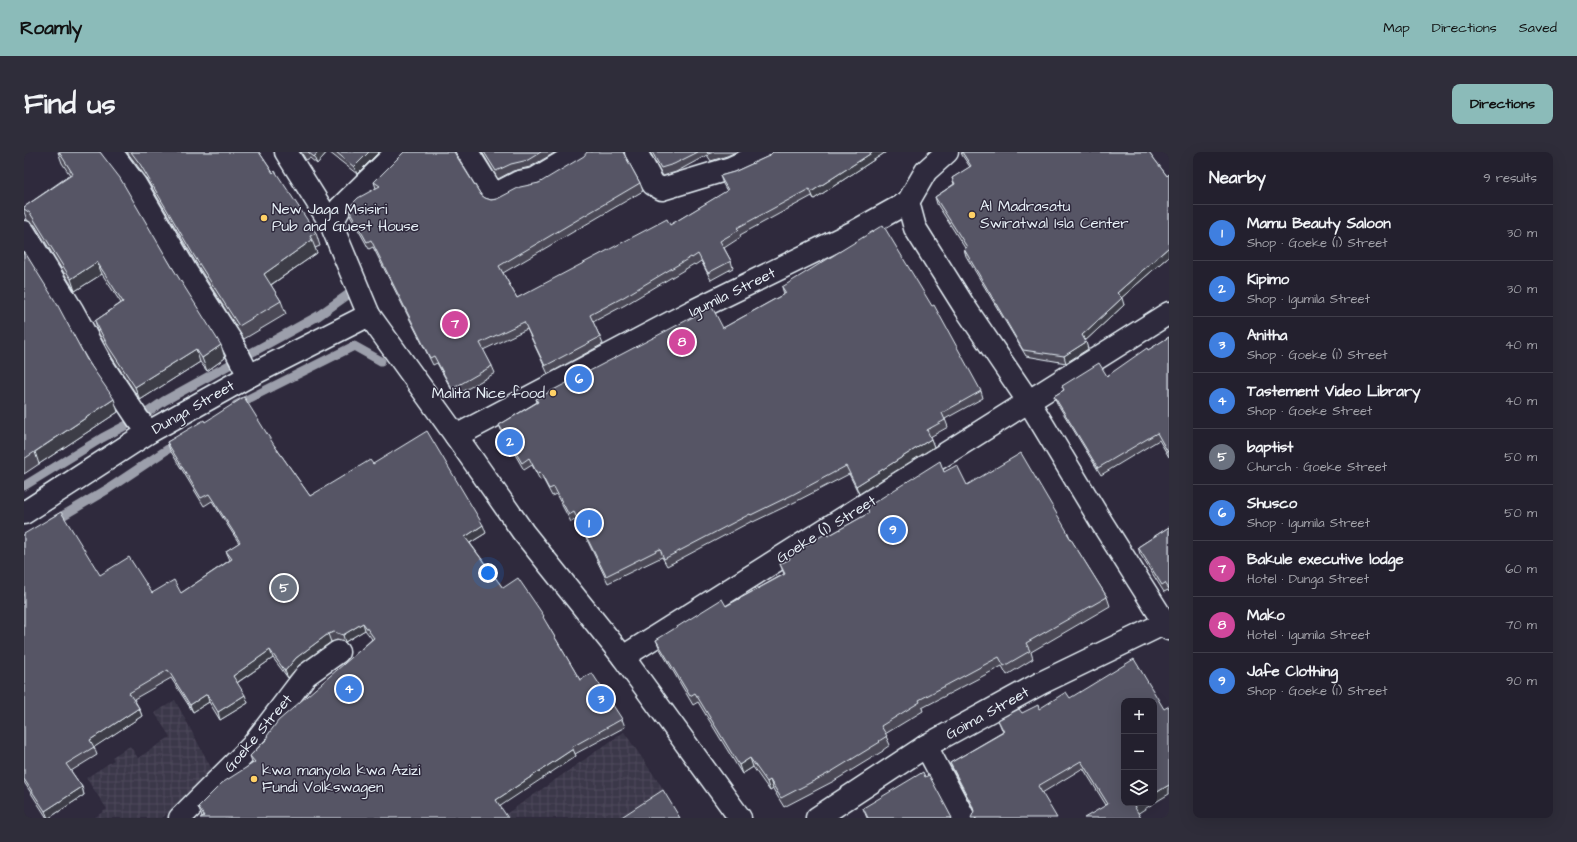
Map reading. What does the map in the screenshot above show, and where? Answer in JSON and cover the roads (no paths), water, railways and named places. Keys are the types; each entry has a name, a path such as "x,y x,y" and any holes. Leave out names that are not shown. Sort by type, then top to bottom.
{"street":[{"path":"111,152 135,184 187,273 231,341 249,376"},
{"path":"286,152 331,224 369,315 523,532 623,657 740,818"},
{"path":"331,224 340,208 397,152"},
{"path":"467,152 494,195 519,182 534,179 580,152"},
{"path":"636,152 653,184 662,189 724,170 766,152"},
{"path":"947,152 926,171 908,202 915,228 964,306 1029,402 1102,523 1167,626"},
{"name":"Igumila Street","path":"456,436 691,312 856,231 908,202"},
{"path":"24,232 72,310 102,365 138,420 149,432"},
{"name":"Goeke (1) Street","path":"623,657 1169,313"},
{"name":"Dunga Street","path":"24,513 149,432 249,376 369,315"},
{"name":"Goima Street","path":"817,818 926,746 1041,683 1167,626"},
{"name":"Goeke Street","path":"180,818 252,746 306,675 338,652"},
{"path":"926,746 964,818"}],"waterway":[{"path":"24,486 102,438 138,419 164,401 318,316 356,289"},
{"path":"236,405 354,346 381,361"},
{"path":"52,522 108,489 180,441"}],"place":[{"name":"Al Madrasatu Swiratwal Isla Center","path":"972,215"},
{"name":"New Jaga Msisiri Pub and Guest House","path":"264,218"},
{"name":"Bakule executive lodge","path":"455,324"},
{"name":"Mako","path":"682,342"},
{"name":"Shusco","path":"579,379"},
{"name":"Malita Nice food","path":"553,393"},
{"name":"Kipimo","path":"510,442"},
{"name":"Mamu Beauty Saloon","path":"589,523"},
{"name":"Jafe Clothing","path":"893,530"},
{"name":"baptist","path":"284,588"},
{"name":"Tastement Video Library","path":"349,689"},
{"name":"Anitha","path":"601,699"},
{"name":"kwa manyola kwa Azizi Fundi Volkswagen","path":"254,779"}]}
